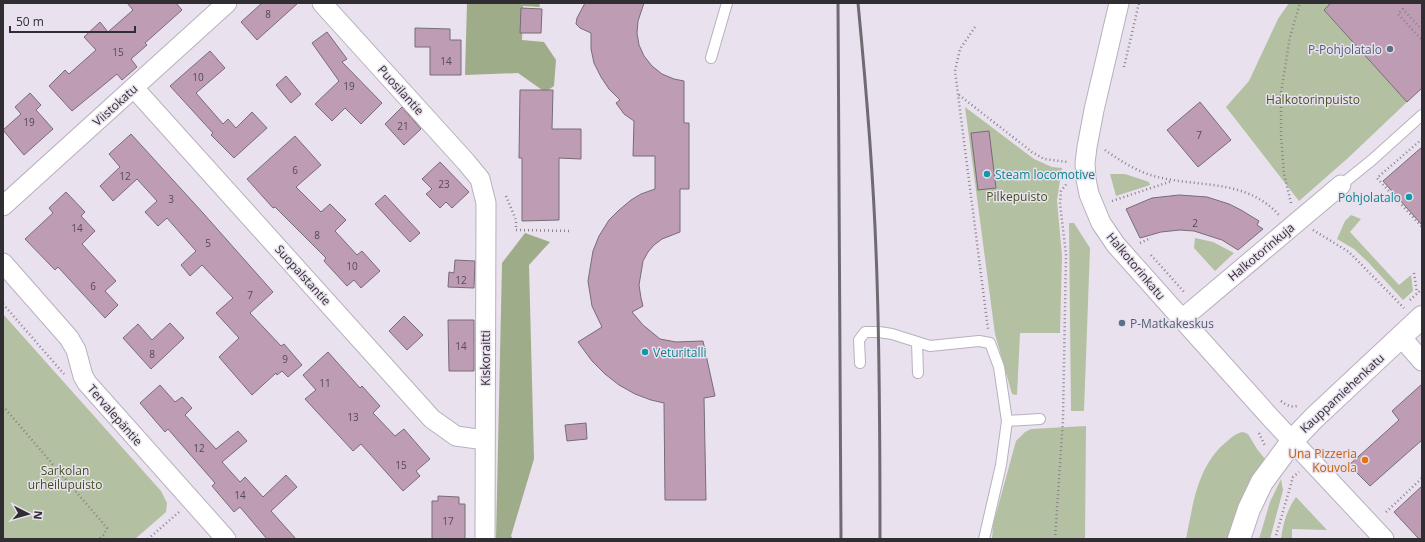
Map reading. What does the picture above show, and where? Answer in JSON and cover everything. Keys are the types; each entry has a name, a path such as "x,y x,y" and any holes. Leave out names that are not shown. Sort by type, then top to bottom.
{"street":[{"name":"Viistokatu","path":"3,206 227,3"},
{"name":"Puosilantie","path":"322,3 480,179"},
{"name":"Halkotorinkatu","path":"1119,3 1088,142 1086,179 1094,209 1108,234 1269,416 1384,539"},
{"name":"Suopalstantie","path":"134,88 432,419 456,436 485,440"},
{"name":"Kiskoraitti","path":"480,179 486,203 485,539"},
{"name":"Halkotorinkuja","path":"1182,318 1341,185"},
{"name":"Tervalepäntie","path":"3,263 69,338 76,350 83,376 87,383 226,539"},
{"name":"Kauppamiehenkatu","path":"1240,539 1249,509 1262,482 1293,440 1314,418 1401,337 1413,312"},
{"path":"1401,337 1422,361"}],"lane":[{"path":"711,58 726,3"},
{"path":"1341,185 1372,160 1422,115"},
{"path":"860,363 859,340 865,332 892,334 930,346 979,341 990,343 999,367 1007,421 1001,465 984,539"},
{"path":"918,342 918,373"},
{"path":"1007,421 1040,419"}],"path":[{"path":"1123,70 1139,3"},
{"path":"1295,223 1293,208 1284,174 1281,136 1281,93 1290,37 1300,3"},
{"path":"1422,30 1403,9 1398,14 1422,40"},
{"path":"974,27 960,48 955,71 990,343"},
{"path":"959,95 1032,152 1044,159 1070,162"},
{"path":"1422,139 1377,178 1422,227"},
{"path":"1105,156 1106,144"},
{"path":"1105,150 1124,163 1152,175 1174,180 1224,186 1248,194 1262,201 1295,223 1349,252 1413,312"},
{"path":"1055,539 1063,419 1066,254 1060,204 1061,191 1070,180"},
{"path":"1112,201 1174,180"},
{"path":"506,196 516,220 516,230 572,231"},
{"path":"1111,196 1114,205"},
{"path":"1144,248 1140,243 1151,238"},
{"path":"1149,253 1196,306"},
{"path":"1413,312 1417,294 1414,273"},
{"path":"1417,294 1422,289"},
{"path":"1280,400 1290,406 1295,407"},
{"path":"3,406 107,528 104,535 99,539"},
{"path":"1275,539 1293,478 1304,468"},
{"path":"1386,512 1422,478"},
{"path":"148,539 183,508"}],"green space":[{"path":"467,3 539,3 540,7 523,6 522,40 544,42 556,60 554,86 545,92 518,73 465,75"},
{"name":"Halkotorinpuisto","path":"1289,3 1331,3 1324,10 1407,102 1348,158 1299,201 1226,107 1249,81 1278,19"},
{"name":"Pilkepuisto","path":"965,107 1034,159 1052,167 1062,168 1057,200 1062,256 1060,333 1020,333 1017,395 1012,394 995,334"},
{"path":"1110,174 1125,174 1149,182 1150,185 1116,196"},
{"path":"1351,215 1361,219 1350,232 1399,285 1411,275 1413,291 1403,300 1354,249 1337,239 1345,221"},
{"path":"1069,223 1074,223 1090,248 1084,411 1071,411"},
{"path":"525,233 550,242 529,265 534,459 511,536 513,539 496,539 502,263"},
{"path":"1195,238 1213,242 1234,253 1215,271 1194,248"},
{"name":"Sarkolan urheilupuisto","path":"3,314 161,491 167,503 166,512 135,539 3,539"},
{"path":"1086,426 1085,539 992,539 993,525 1016,441 1025,432 1031,429"},
{"path":"1243,432 1248,434 1265,459 1254,477 1233,539 1186,539 1194,500 1202,475 1208,463 1225,443"},
{"path":"1281,479 1283,490 1270,539 1259,539 1270,502"},
{"path":"1296,497 1327,530 1292,529 1292,539 1281,539 1286,517"}],"building":[{"path":"127,3 176,3 182,10 145,43 147,45 131,59 137,67 122,80 117,74 72,111 49,86 65,70 69,74 96,50 84,37 100,22 108,32 133,10"},
{"path":"262,3 298,3 257,40 241,22"},
{"name":"Veturitalli","path":"585,3 644,3 638,21 637,33 639,45 644,56 652,66 662,74 684,81 684,123 689,123 689,189 680,189 680,232 662,239 648,252 643,261 639,285 643,306 632,312 643,325 660,339 676,342 703,341 715,396 704,398 706,500 665,500 664,403 635,394 619,385 592,361 578,342 602,327 592,306 588,281 593,251 599,236 609,220 631,200 641,194 655,189 655,156 633,156 634,121 624,114 616,103 620,100 609,89 594,63 591,49 591,33 580,28 576,24 577,18"},
{"name":"P-Pohjolatalo","path":"1331,3 1422,3 1422,88 1407,102 1324,10"},
{"path":"521,8 542,9 541,33 520,33"},
{"path":"415,28 450,29 450,40 461,40 461,75 430,75 430,47 415,47"},
{"path":"327,32 347,59 342,62 382,103 361,124 345,108 332,121 315,104 339,81 312,43"},
{"path":"210,51 225,68 196,93 223,124 228,119 236,128 252,112 267,128 234,158 211,135 213,133 170,86"},
{"path":"286,76 301,94 291,103 276,85"},
{"path":"520,90 553,90 552,129 581,129 581,159 559,158 559,220 522,221 522,158 519,158"},
{"path":"30,93 41,105 36,110 53,129 24,155 3,130 21,114 15,107"},
{"path":"1200,102 1231,140 1198,167 1167,130"},
{"path":"402,107 421,129 404,145 385,124"},
{"path":"989,131 996,188 978,190 971,133"},
{"path":"131,134 273,292 250,313 281,346 284,344 302,365 288,377 282,371 277,375 276,373 252,395 219,357 239,338 216,313 233,298 202,265 190,276 181,265 196,251 167,218 158,226 145,212 157,201 137,179 113,201 100,186 120,167 109,154"},
{"path":"295,136 321,165 296,187 321,212 330,204 346,220 335,231 357,255 362,251 380,271 361,288 354,280 347,286 324,261 326,258 275,207 273,208 247,179"},
{"name":"Pohjolatalo","path":"1422,147 1422,225 1383,181"},
{"path":"440,162 469,192 452,208 446,202 440,208 426,194 432,189 422,179"},
{"path":"66,192 85,212 81,216 95,231 82,244 116,281 105,291 118,305 105,318 58,267 55,270 25,239 53,213 49,208"},
{"path":"385,195 420,233 410,242 375,204"},
{"path":"1179,195 1207,197 1229,204 1259,221 1257,225 1263,229 1238,250 1222,240 1194,231 1180,230 1161,232 1140,238 1126,209 1152,198"},
{"path":"455,260 475,261 474,288 448,287 449,272 454,273"},
{"path":"404,316 423,335 407,350 389,331"},
{"path":"448,320 474,320 474,371 449,371"},
{"path":"170,323 184,338 151,369 123,338 138,324 152,340"},
{"path":"328,352 360,388 362,386 380,406 373,413 395,436 404,429 430,459 416,471 420,476 403,491 361,444 353,451 305,399 316,390 303,375"},
{"path":"1422,384 1422,440 1370,486 1349,465 1399,420 1392,411"},
{"path":"160,385 175,402 182,397 192,408 185,415 216,449 238,431 247,441 222,462 240,482 245,477 263,497 286,475 297,487 271,511 296,539 267,539 240,507 234,512 212,486 215,483 168,429 165,432 140,403"},
{"path":"586,423 587,439 567,441 565,425"},
{"path":"1422,486 1422,539 1419,539 1394,512"},
{"path":"438,496 459,497 459,504 465,504 465,539 432,539 432,501 438,501"}],"railway":[{"path":"838,3 841,539"},
{"path":"858,3 869,127 876,251 879,359 880,539"}],"place":[{"name":"P-Pohjolatalo","path":"1390,49"},
{"name":"Steam locomotive","path":"987,174"},
{"name":"Pohjolatalo","path":"1409,197"},
{"name":"P-Matkakeskus","path":"1122,323"},
{"name":"Veturitalli","path":"645,352"},
{"name":"Una Pizzeria Kouvola","path":"1365,460"}]}
